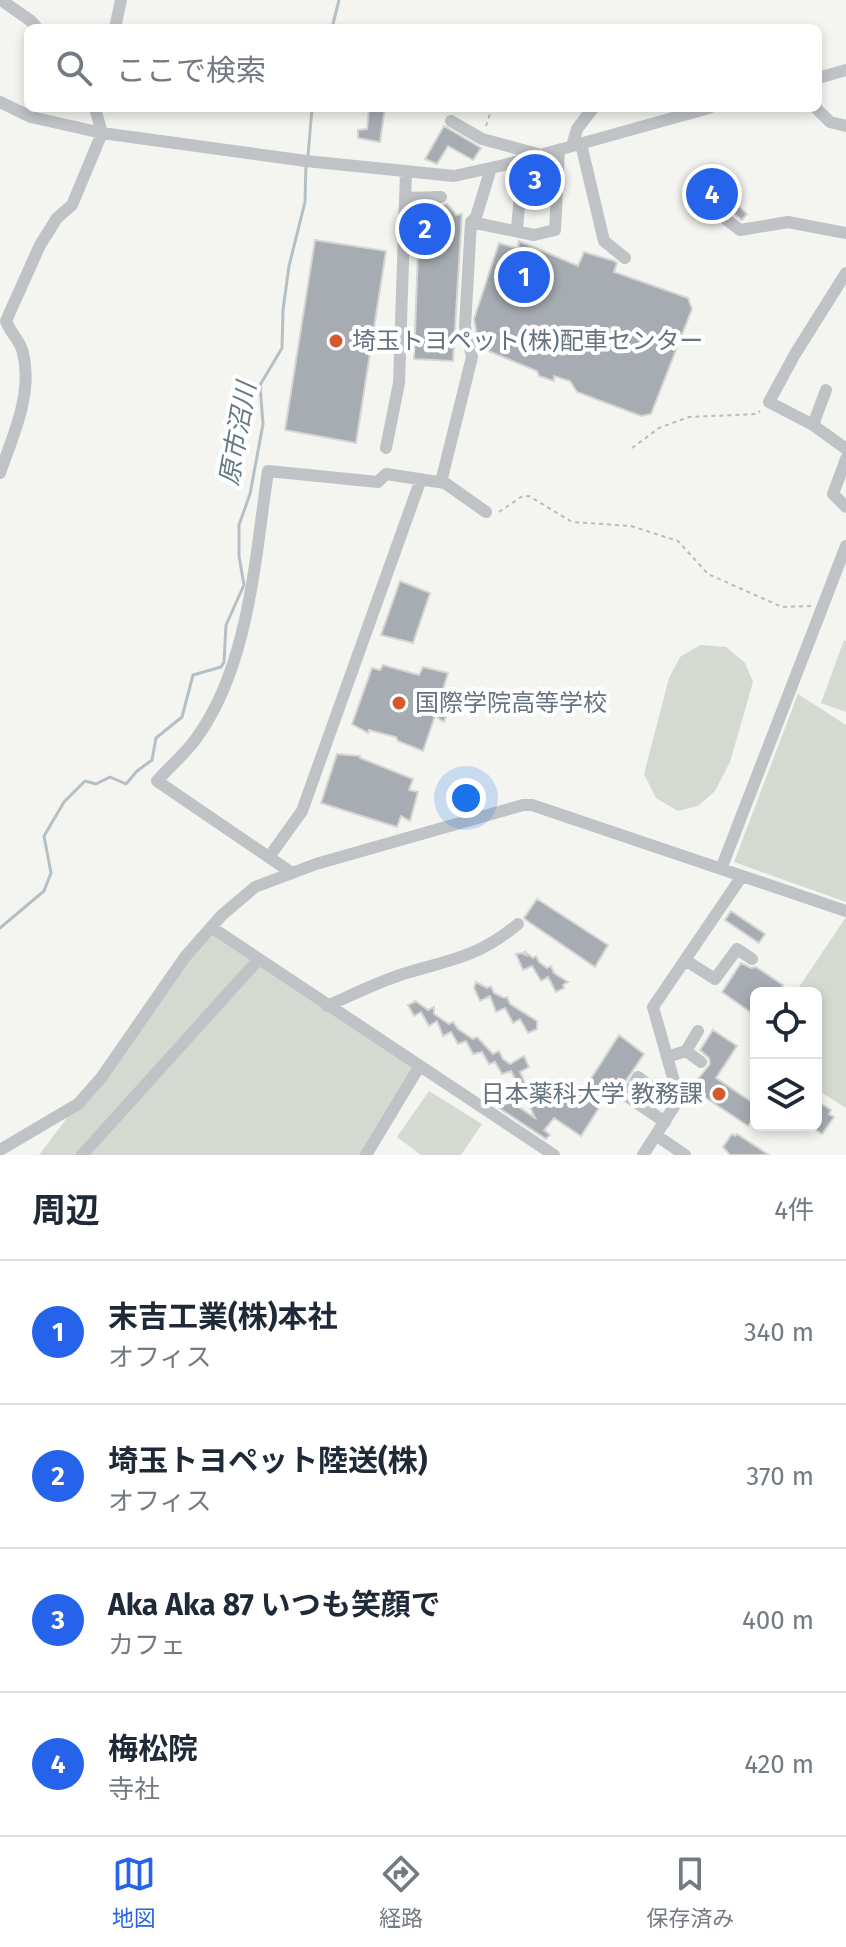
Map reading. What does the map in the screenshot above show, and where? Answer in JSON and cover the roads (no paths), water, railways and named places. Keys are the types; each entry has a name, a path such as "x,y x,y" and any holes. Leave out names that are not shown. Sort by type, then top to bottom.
{"street":[{"path":"1,0 34,24"},
{"path":"116,24 121,0"},
{"path":"822,77 846,70"},
{"path":"0,102 31,117 102,133 310,162 454,176 694,112"},
{"path":"0,473 25,398 27,375 23,349 5,335 6,321 40,245 57,218 72,205 102,133 96,112"},
{"path":"471,222 517,229 534,235 555,230 571,146 577,129 590,112"},
{"path":"820,112 830,122 846,126"},
{"path":"451,121 482,139 541,155"},
{"path":"571,146 604,241 625,258"},
{"path":"517,229 523,160"},
{"path":"441,482 472,357 465,326 471,222 476,217 491,168"},
{"path":"386,448 399,383 406,172"},
{"path":"405,198 441,197"},
{"path":"704,202 740,230 788,222 846,233"},
{"path":"846,273 769,402 813,425 846,449"},
{"path":"813,425 826,390"},
{"path":"846,459 833,494 846,507"},
{"path":"292,873 157,781 195,740 219,697 246,624 268,471 378,482 386,474 441,482 486,512"},
{"path":"269,857 302,811 421,479"},
{"path":"721,869 846,546"},
{"path":"0,1150 78,1104 101,1078 185,957 211,927 255,887 316,864 523,805 532,805 846,911"},
{"path":"643,1155 679,1099 653,1007 742,876"},
{"path":"327,1006 403,974 462,959 499,940 518,924"},
{"path":"211,927 554,1155"},
{"path":"685,960 715,979 737,949 752,959"},
{"path":"82,1155 259,959"},
{"path":"667,1057 686,1051 698,1031"},
{"path":"686,1051 701,1062"},
{"path":"366,1155 419,1067"},
{"path":"640,1105 665,1122"},
{"path":"657,1136 685,1155"},
{"path":"527,1155 535,1143"}],"waterway":[{"name":"原市沼川","path":"333,24 339,0"},
{"name":"原市沼川","path":"308,156 312,112"},
{"name":"原市沼川","path":"0,928 44,891 51,873 44,836 64,802 85,781 96,784 110,777 126,784 152,760 156,738 182,717 193,675 221,667 224,662 226,625 244,585 239,556 239,525 250,494 263,424 260,385 282,348 289,266 305,202 306,163"}],"place":[{"name":"Aka Aka 87 いつも笑顔で","path":"535,180"},
{"name":"梅松院","path":"712,194"},
{"name":"埼玉トヨペット陸送(株)","path":"425,229"},
{"name":"末吉工業(株)本社","path":"524,277"},
{"name":"埼玉トヨペット(株)配車センター","path":"336,341"},
{"name":"国際学院高等学校","path":"399,703"},
{"name":"日本薬科大学 教務課","path":"719,1094"}]}
